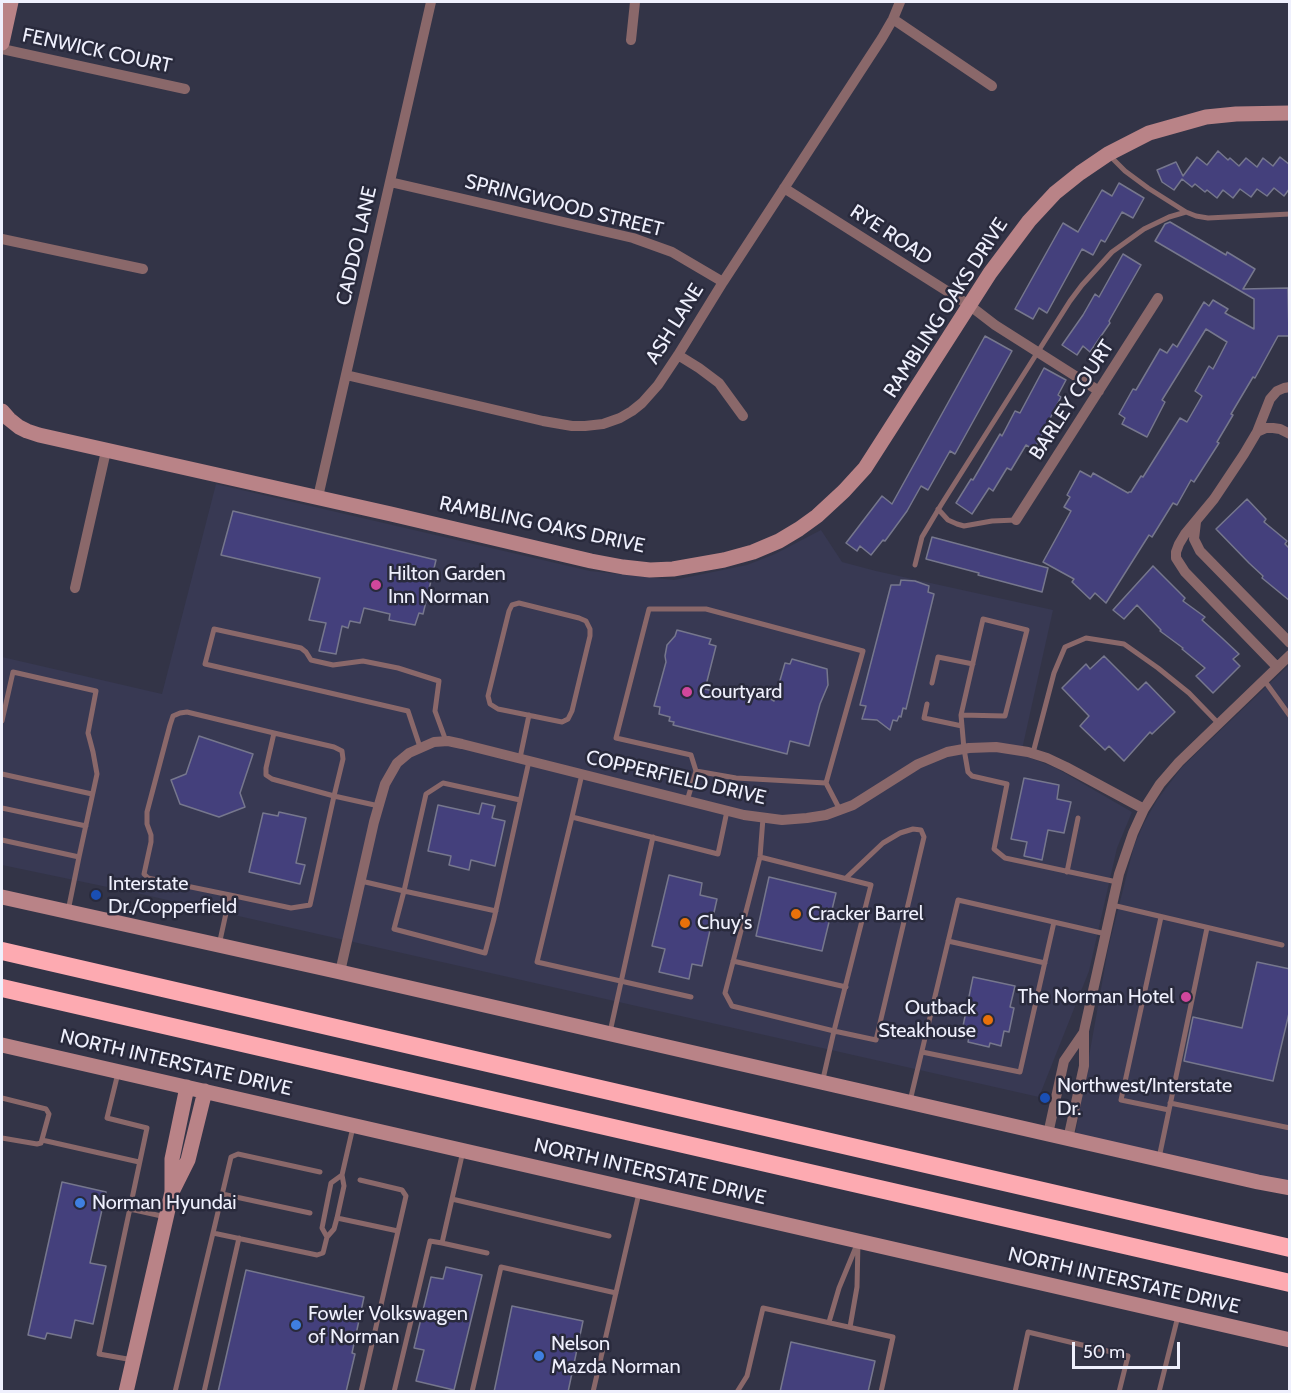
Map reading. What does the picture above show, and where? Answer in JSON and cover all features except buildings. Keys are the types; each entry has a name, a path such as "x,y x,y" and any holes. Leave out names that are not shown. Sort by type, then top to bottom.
{"highway":[{"path":"2,951 1290,1248"},
{"path":"2,988 1290,1283"},
{"path":"1227,1234 1290,1240"}],"main road":[{"path":"2,42 10,2"},
{"name":"RAMBLING OAKS DRIVE","path":"2,411 9,419 27,431 591,561 650,570 674,569 724,560 753,552 778,541 817,516 844,491 865,468 969,305 1029,221 1055,193 1080,173 1108,154 1149,133 1206,117 1290,113"},
{"path":"2,897 1290,1188"},
{"name":"NORTH INTERSTATE DRIVE","path":"2,1045 1290,1340"},
{"path":"172,1192 172,1159 187,1087"},
{"path":"126,1392 172,1192 188,1160 204,1091"}],"street":[{"name":"CADDO LANE","path":"318,497 430,2"},
{"path":"631,40 635,2"},
{"name":"ASH LANE","path":"346,375 572,426 603,424 632,411 658,385 678,355 893,19 900,2"},
{"path":"893,19 992,86"},
{"name":"FENWICK COURT","path":"2,49 185,89"},
{"name":"SPRINGWOOD STREET","path":"390,182 633,238 672,252 723,282"},
{"name":"RYE ROAD","path":"784,189 969,305 1099,391"},
{"path":"2,239 143,269"},
{"name":"BARLEY COURT","path":"1016,520 1158,298"},
{"path":"678,355 719,383 743,416"},
{"path":"1277,667 1185,572 1176,558 1176,552 1179,544 1214,499 1257,432 1270,399 1277,392 1290,387"},
{"path":"1257,432 1273,428 1290,434"},
{"path":"75,588 106,451"},
{"path":"1196,522 1194,539 1200,551 1290,643"},
{"path":"1068,1139 1084,1066 1084,1031 1117,882 1132,833 1160,784 1179,762 1290,655"},
{"name":"COPPERFIELD DRIVE","path":"340,972 385,784 397,764 409,753 434,742 446,741 462,744 727,812 782,820 826,815 853,805 918,764 947,753 964,749 996,747 1034,753 1066,767 1144,809"},
{"path":"1048,1134 1064,1061 1084,1031"}],"lane":[{"path":"1108,154 1125,171 1169,202 1196,216 1208,218 1290,214"},
{"path":"915,565 922,537 938,509 1076,293 1112,252 1144,229 1186,212"},
{"path":"938,509 948,520 964,526 1016,520"},
{"path":"519,603 579,618 586,621 590,629 572,711 568,719 562,722 529,715 498,709 490,704 488,696 509,611 512,605 519,603"},
{"path":"687,802 696,771 691,755 616,738 649,609 706,609 863,651 826,783 840,810"},
{"path":"961,715 1005,716 1027,630 983,619 961,715 968,772 972,776 1007,784 994,849 1005,858 1117,882"},
{"path":"420,747 408,711 205,664 214,628 301,648 311,660 322,663 333,665 363,661 398,668 439,681 435,711 446,741"},
{"path":"1034,753 1054,673 1065,647 1086,638 1124,644 1189,693 1219,724"},
{"path":"932,683 938,657 973,664"},
{"path":"2,721 13,672 96,691 88,733 97,774 68,912"},
{"path":"1264,680 1290,716"},
{"path":"927,704 924,718 962,726"},
{"path":"188,712 334,747 342,752 343,759 334,796 310,905 291,908 148,878 144,874 151,842 147,812 170,724 173,716 180,713 188,712"},
{"path":"520,800 443,783 426,794 394,929 485,953 520,800 529,715"},
{"path":"274,733 266,776 334,796 379,806"},
{"path":"696,771 736,778 826,783"},
{"path":"2,774 92,794"},
{"path":"582,774 537,962 691,997"},
{"path":"2,808 86,826"},
{"path":"572,817 718,854 727,812"},
{"path":"763,818 760,857 725,993 732,1006 876,1040 924,837 921,830 913,829 900,833 884,843 846,878"},
{"path":"1067,872 1078,818"},
{"path":"609,1034 653,837"},
{"path":"2,840 79,857"},
{"path":"760,857 871,885 822,1082"},
{"path":"361,881 496,911"},
{"path":"219,945 230,895"},
{"path":"909,1102 958,900 1106,934"},
{"path":"1112,905 1282,945"},
{"path":"1161,917 1121,1100 1290,1128"},
{"path":"922,1052 1020,1072 1054,922"},
{"path":"1158,1159 1207,928"},
{"path":"948,941 1045,963"},
{"path":"733,961 846,987"},
{"path":"118,1071 107,1118 147,1128 99,1354 134,1360"},
{"path":"2,1098 46,1108 49,1114 41,1143 2,1138"},
{"path":"213,1233 316,1255 323,1253 327,1237 334,1229 337,1218 344,1186 342,1174 353,1126"},
{"path":"42,1140 139,1162"},
{"path":"442,1243 463,1151"},
{"path":"176,1392 231,1157 238,1154 320,1173"},
{"path":"327,1237 322,1228 331,1183 342,1174"},
{"path":"360,1180 402,1190 406,1196 361,1392"},
{"path":"593,1392 639,1192"},
{"path":"222,1194 310,1213"},
{"path":"452,1200 609,1236"},
{"path":"129,1209 166,1217"},
{"path":"337,1218 398,1231"},
{"path":"204,1392 239,1238"},
{"path":"394,1392 430,1241 487,1253"},
{"path":"829,1322 839,1288 858,1242"},
{"path":"850,1327 858,1287 858,1242"},
{"path":"472,1392 501,1267 616,1293"},
{"path":"737,1392 747,1376 763,1308 893,1337 881,1392"},
{"path":"1160,1392 1178,1314"},
{"path":"1015,1392 1028,1332 1128,1356 1119,1392"}],"shaded area":[{"path":"216,484 590,571 674,580 747,565 775,554 821,530 842,562 1053,610 1021,754 1056,768 1132,812 1117,848 1089,971 1039,1097 141,894 2,865 2,657 162,694"},
{"path":"1289,665 1289,1184 1075,1136 1108,949 1134,846 1144,823 1157,800 1182,767"}],"place":[{"name":"Hilton Garden Inn Norman","path":"376,585"},
{"name":"Courtyard","path":"687,692"},
{"name":"Interstate Dr./Copperfield","path":"96,895"},
{"name":"Cracker Barrel","path":"796,914"},
{"name":"Chuy's","path":"685,923"},
{"name":"The Norman Hotel","path":"1186,997"},
{"name":"Outback Steakhouse","path":"988,1020"},
{"name":"Northwest/Interstate Dr.","path":"1045,1098"},
{"name":"Norman Hyundai","path":"80,1203"},
{"name":"Fowler Volkswagen of Norman","path":"296,1325"},
{"name":"Nelson Mazda Norman","path":"539,1356"}]}
